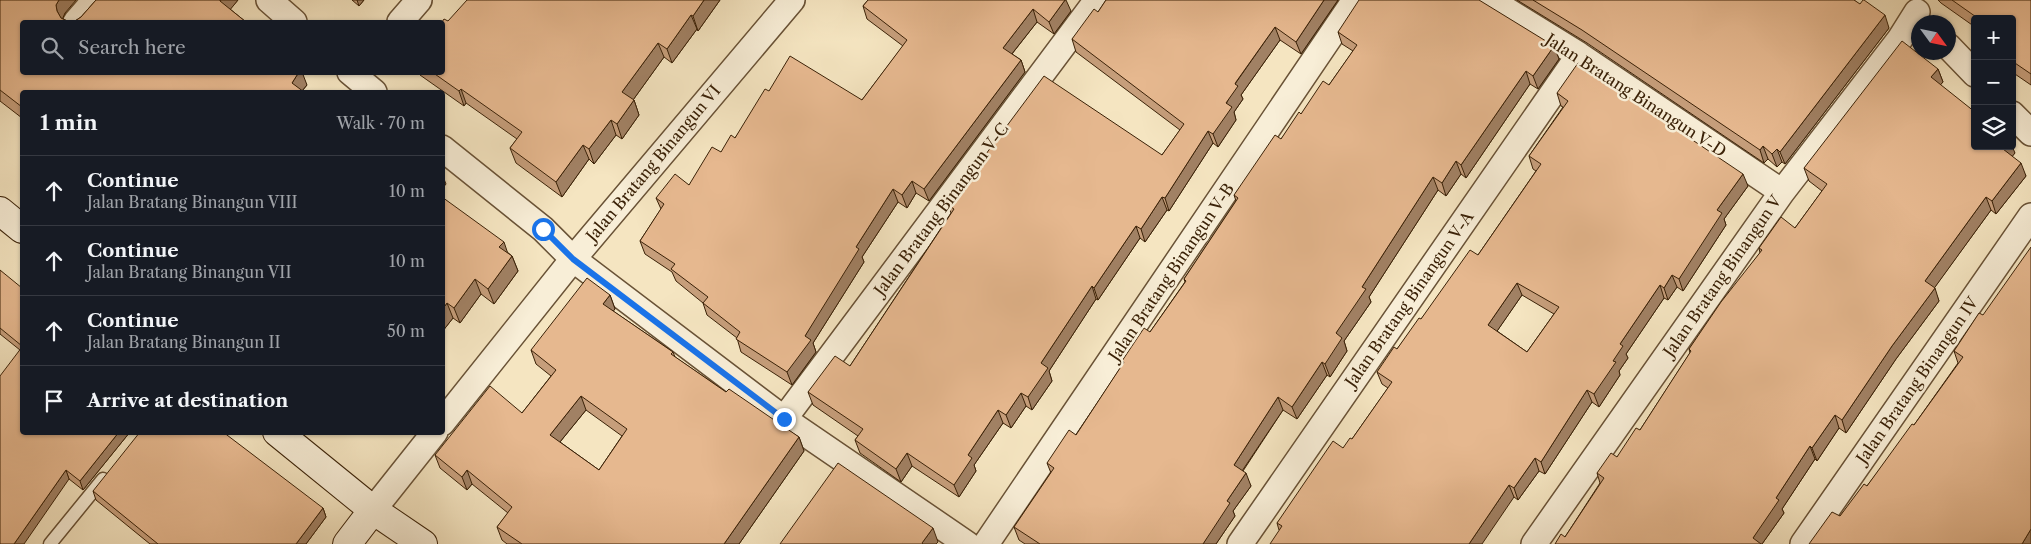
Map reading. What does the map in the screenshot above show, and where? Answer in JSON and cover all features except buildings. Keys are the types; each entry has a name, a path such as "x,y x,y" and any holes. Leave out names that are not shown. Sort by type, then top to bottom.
{"street":[{"path":"78,20 95,0"},
{"path":"268,0 292,20"},
{"path":"402,20 419,0"},
{"name":"Jalan Bratang Binangun VI","path":"445,419 573,259 792,0"},
{"name":"Jalan Bratang Binangun V-C","path":"784,419 1097,0"},
{"name":"Jalan Bratang Binangun V-B","path":"986,544 1355,0"},
{"name":"Jalan Bratang Binangun V-D","path":"1500,3 1782,192"},
{"name":"Jalan Bratang Binangun V","path":"1534,544 1782,192 1900,39 1917,12"},
{"path":"1956,54 1971,70"},
{"name":"Jalan Bratang Binangun V-A","path":"1240,544 1579,55"},
{"path":"355,75 372,90"},
{"path":"2016,118 2031,133"},
{"path":"445,150 543,229 573,259 784,419 967,544"},
{"path":"0,210 20,226"},
{"name":"Jalan Bratang Binangun IV","path":"1803,544 2031,216"},
{"path":"281,435 373,510 423,544"},
{"path":"347,544 433,435"}],"lane":[{"path":"50,544 111,470"}],"route":[{"path":"543,229 573,259 784,419"}]}
